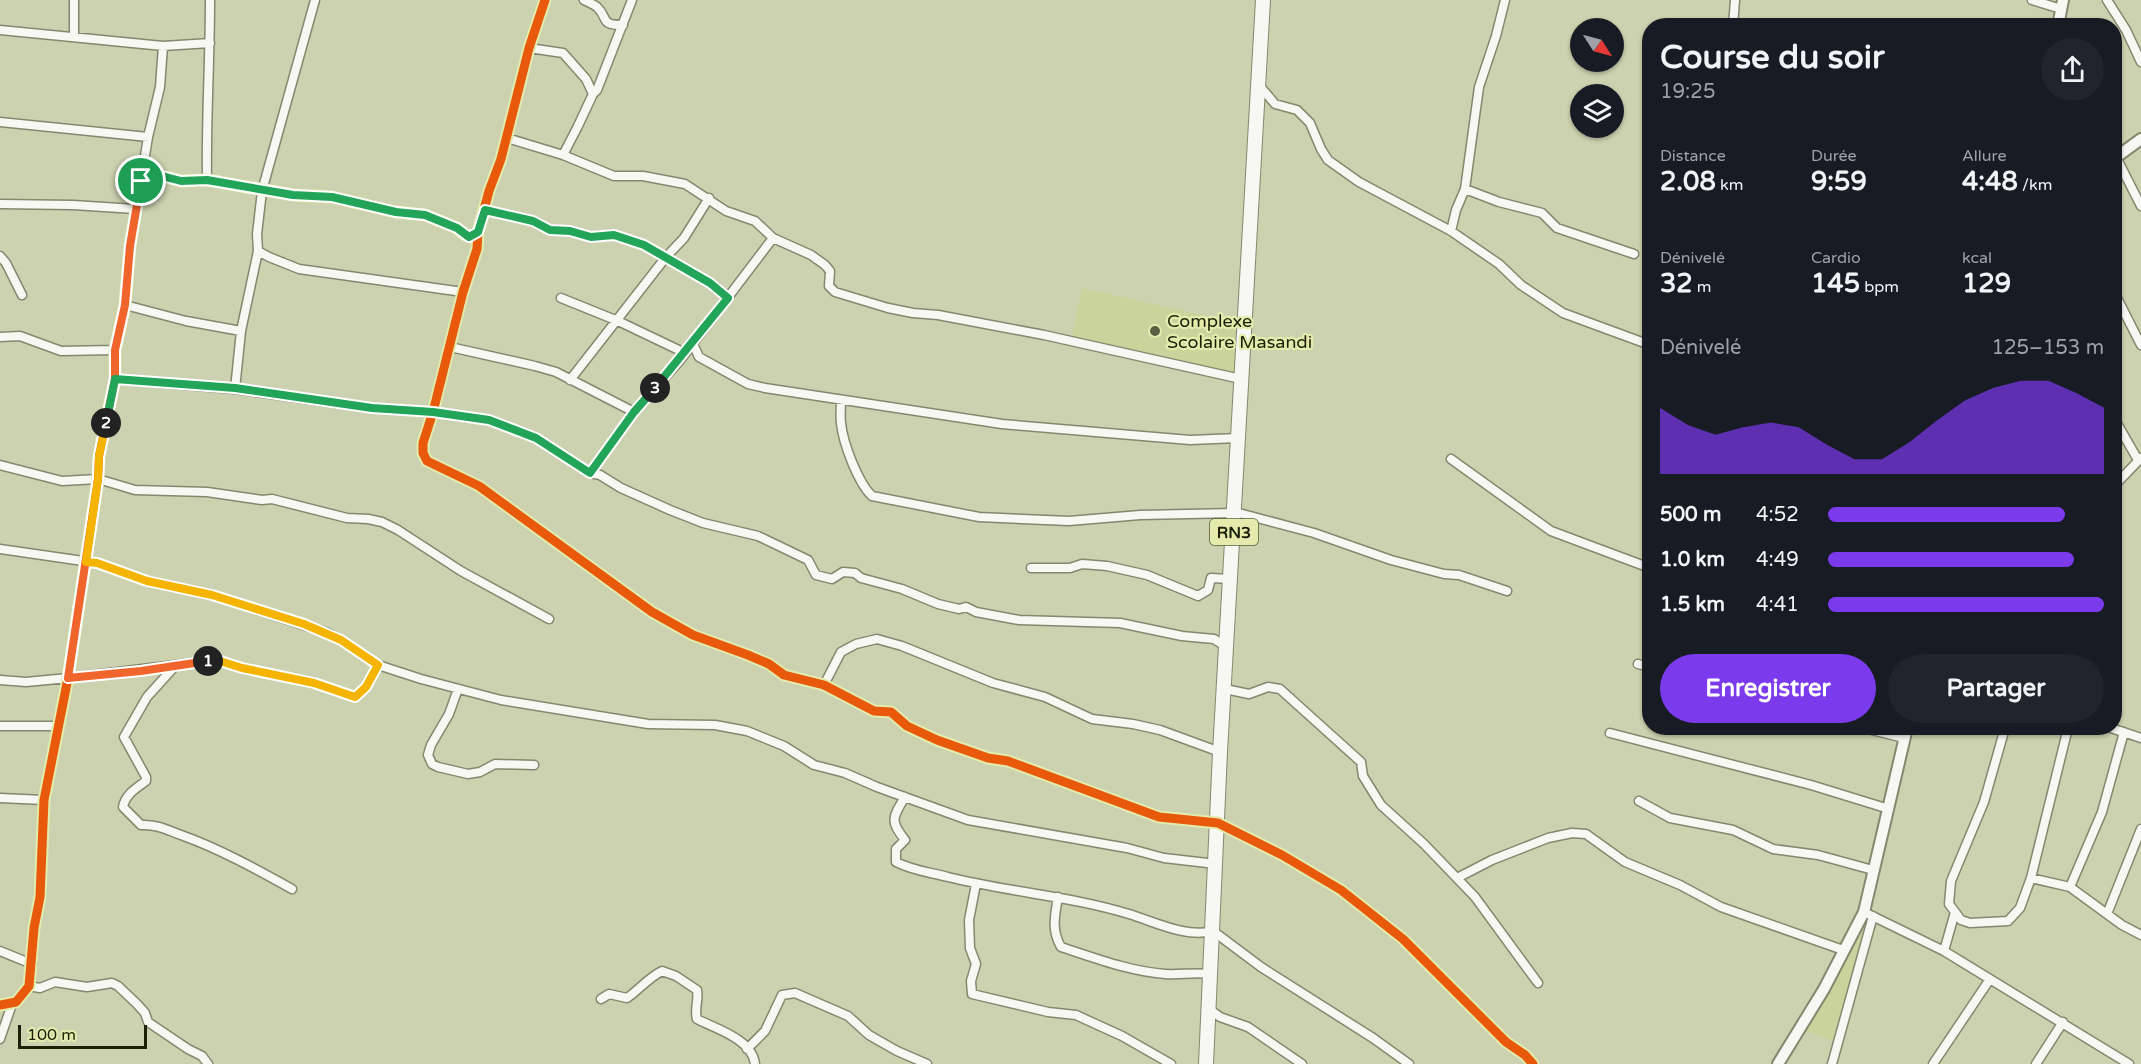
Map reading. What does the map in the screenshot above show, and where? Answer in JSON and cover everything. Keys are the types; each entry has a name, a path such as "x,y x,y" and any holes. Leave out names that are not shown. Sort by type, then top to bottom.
{"highway":[{"name":"RN3","path":"1206,1064 1213,1016 1211,974 1220,752 1263,0"}],"street":[{"path":"74,0 74,37"},
{"path":"207,180 210,0"},
{"path":"235,388 241,331 258,251 257,234 262,191 315,0"},
{"path":"545,0 529,48 507,138 489,191 478,232 477,249 463,292 423,443 423,453 427,461 479,486 645,607 693,635 769,664 784,675 824,685 874,711 891,712 907,726 937,740 988,758 1008,761 1159,818 1218,824 1282,855 1341,890 1403,939 1506,1042 1525,1055 1533,1064"},
{"path":"584,0 598,8 604,20 612,25 623,25"},
{"path":"563,154 597,90 632,0"},
{"path":"1451,231 1456,210 1465,189 1479,87 1505,0"},
{"path":"1734,18 1735,0"},
{"path":"2032,0 2062,4"},
{"path":"2107,0 2118,18"},
{"path":"2122,24 2141,62"},
{"path":"0,30 163,46 210,44"},
{"path":"0,1005 12,1004 21,998 29,986 39,897 44,800 68,678 98,479 99,456 115,379 115,350 125,305 135,209 147,137 160,87 163,46"},
{"path":"529,48 563,53 586,79 593,94"},
{"path":"1259,85 1275,104 1297,110 1310,123 1328,160 1359,182 1451,231 1499,264 1521,285 1563,313 1642,342"},
{"path":"0,122 147,137"},
{"path":"507,138 563,154 614,176 643,176 685,184 726,211 755,222 773,238 811,255 825,265 830,271 829,286 835,292 888,309 1044,334 1240,379"},
{"path":"2122,152 2141,139"},
{"path":"2122,170 2141,206"},
{"path":"141,181 147,176 158,175 181,181 207,180 262,191 332,197 396,212 425,215 457,228 469,237 478,232"},
{"path":"1465,189 1499,202 1542,213 1557,228 1634,254"},
{"path":"570,380 666,257 684,238 709,198"},
{"path":"0,204 135,209"},
{"path":"485,210 533,221 550,230 570,231 591,237 614,235 644,245 710,283 728,298"},
{"path":"590,473 634,412 693,344 773,238"},
{"path":"258,251 299,269 463,292"},
{"path":"0,256 22,295"},
{"path":"561,298 618,321 685,353"},
{"path":"125,305 186,321 241,331"},
{"path":"2122,308 2141,345"},
{"path":"0,337 20,336 62,351 115,350"},
{"path":"693,344 699,357 748,384 765,388 1002,424 1190,440 1238,438"},
{"path":"450,347 556,372 634,412"},
{"path":"115,379 235,388 372,408 433,412 489,420 525,432 590,473 600,475 621,488 670,510 703,523 758,536 808,560 816,575 832,579 843,572 855,573 861,578 902,589 938,604 959,609 966,607 976,612 1019,620 1120,623 1182,636 1214,639 1227,647"},
{"path":"841,400 841,425 847,444 859,478 866,491 872,496 979,517 1069,521 1140,515 1235,513 1314,533 1391,560 1444,574 1459,575 1507,591"},
{"path":"2122,431 2139,459 2122,477"},
{"path":"1451,459 1551,531 1642,565"},
{"path":"0,465 62,481 98,479 135,490 207,492 262,500 272,499 347,518 382,522 461,571 549,619"},
{"path":"0,549 97,563 147,581 212,595 304,624 341,640 378,665 458,689 501,700 648,724 715,725 747,730 784,746 814,765 845,773 968,820 1127,848 1164,858 1216,864"},
{"path":"1031,568 1070,568 1082,564 1107,566 1147,575 1198,596 1208,590 1211,578 1231,579"},
{"path":"1214,639 1228,628"},
{"path":"824,685 841,652 856,644 877,639 902,646 993,683 1045,696 1092,719 1160,730 1220,752"},
{"path":"0,680 26,682 217,660 242,668 314,683 355,697 366,687 378,665"},
{"path":"1638,664 1642,665"},
{"path":"176,666 147,697 124,737 146,781 128,795 123,807 141,825 159,826 199,840 292,889"},
{"path":"1225,689 1249,694 1268,687 1280,690 1361,762 1363,776 1381,805 1424,844 1475,897 1538,983"},
{"path":"458,689 449,714 431,745 428,756 432,764 468,774 480,772 495,764 534,765"},
{"path":"0,726 59,726"},
{"path":"1610,732 1889,809"},
{"path":"2070,887 2102,812 2124,732 2141,738"},
{"path":"1832,1064 1868,914 1873,870 1906,735"},
{"path":"2003,735 1984,802 1951,880 1949,904 1961,920 1970,923 2008,921 2020,908 2031,878 2066,735"},
{"path":"905,797 896,810 893,820 894,827 905,840 896,849 896,862 915,871 1101,906 1227,942 1261,967 1374,1038 1409,1064"},
{"path":"0,798 44,800"},
{"path":"1639,801 1671,818 1733,830 1773,849 1818,855 1873,870"},
{"path":"2107,914 2141,829"},
{"path":"1457,878 1492,860 1548,838 1572,833 1586,834 1625,862 1680,885 1721,907 1843,950"},
{"path":"2031,878 2070,887 2141,935"},
{"path":"976,884 969,920 970,948 976,964 971,981 972,994 1048,1012 1076,1015 1122,1035 1171,1064"},
{"path":"1058,897 1054,935 1061,947 1128,969 1163,974 1182,975 1198,972 1211,974"},
{"path":"1944,951 1955,912"},
{"path":"1778,1064 1824,989 1843,950 1868,914"},
{"path":"1868,914 1944,951 2129,1064"},
{"path":"1213,938 1227,942"},
{"path":"0,951 32,964"},
{"path":"601,999 609,994 627,998 638,991 649,978 663,971 676,976 697,990 699,998 695,1012 696,1019 731,1036 750,1051 755,1064"},
{"path":"1933,1064 1990,979"},
{"path":"29,986 40,988 55,982 87,987 112,983 137,1004 148,1022 202,1056 208,1064"},
{"path":"747,1049 765,1031 782,995 795,993 848,1016 870,1035 897,1051 927,1064"},
{"path":"0,1040 12,1004"},
{"path":"1213,1016 1248,1027 1302,1064"},
{"path":"2036,1064 2063,1022"}],"shaded area":[{"name":"Complexe Scolaire Masandi","path":"1082,288 1239,323 1234,376 1071,340"},
{"path":"1869,914 1836,1042 1802,1030"}],"cycle path":[{"path":"0,1005 16,1002 29,986 34,928 40,897 44,800 68,678 98,479 99,456 115,379 115,350 125,305 130,246 141,181 147,176 158,175 181,181 207,180 293,195 332,197 395,212 425,215 457,228 465,235 473,236 478,232 489,191 501,159 529,48 545,0"},
{"path":"478,232 477,249 463,292 423,443 423,453 427,461 479,486 652,612 693,635 769,664 784,675 824,685 874,711 891,712 907,726 937,740 988,758 1008,761 1159,817 1218,823 1282,855 1341,890 1403,939 1506,1042 1525,1055 1533,1064"}],"place":[{"name":"Complexe Scolaire Masandi","path":"1155,331"}],"route":[{"path":"141,181 130,246 125,305 115,350 115,379 99,456 98,479 68,678 141,671 217,660 242,668 314,683 355,697 366,687 378,665 341,640 304,624 212,595 147,581 97,563 86,562 98,479 99,456 115,379 235,388 330,400 372,408 433,412 489,420 525,432 590,473 634,412 681,359 728,298 710,283 666,257 644,245 614,235 591,237 570,231 550,230 533,221 485,210 478,232 469,237 457,228 425,215 396,212 332,197 262,191 207,180 181,181 158,175 144,177 141,181"}]}
